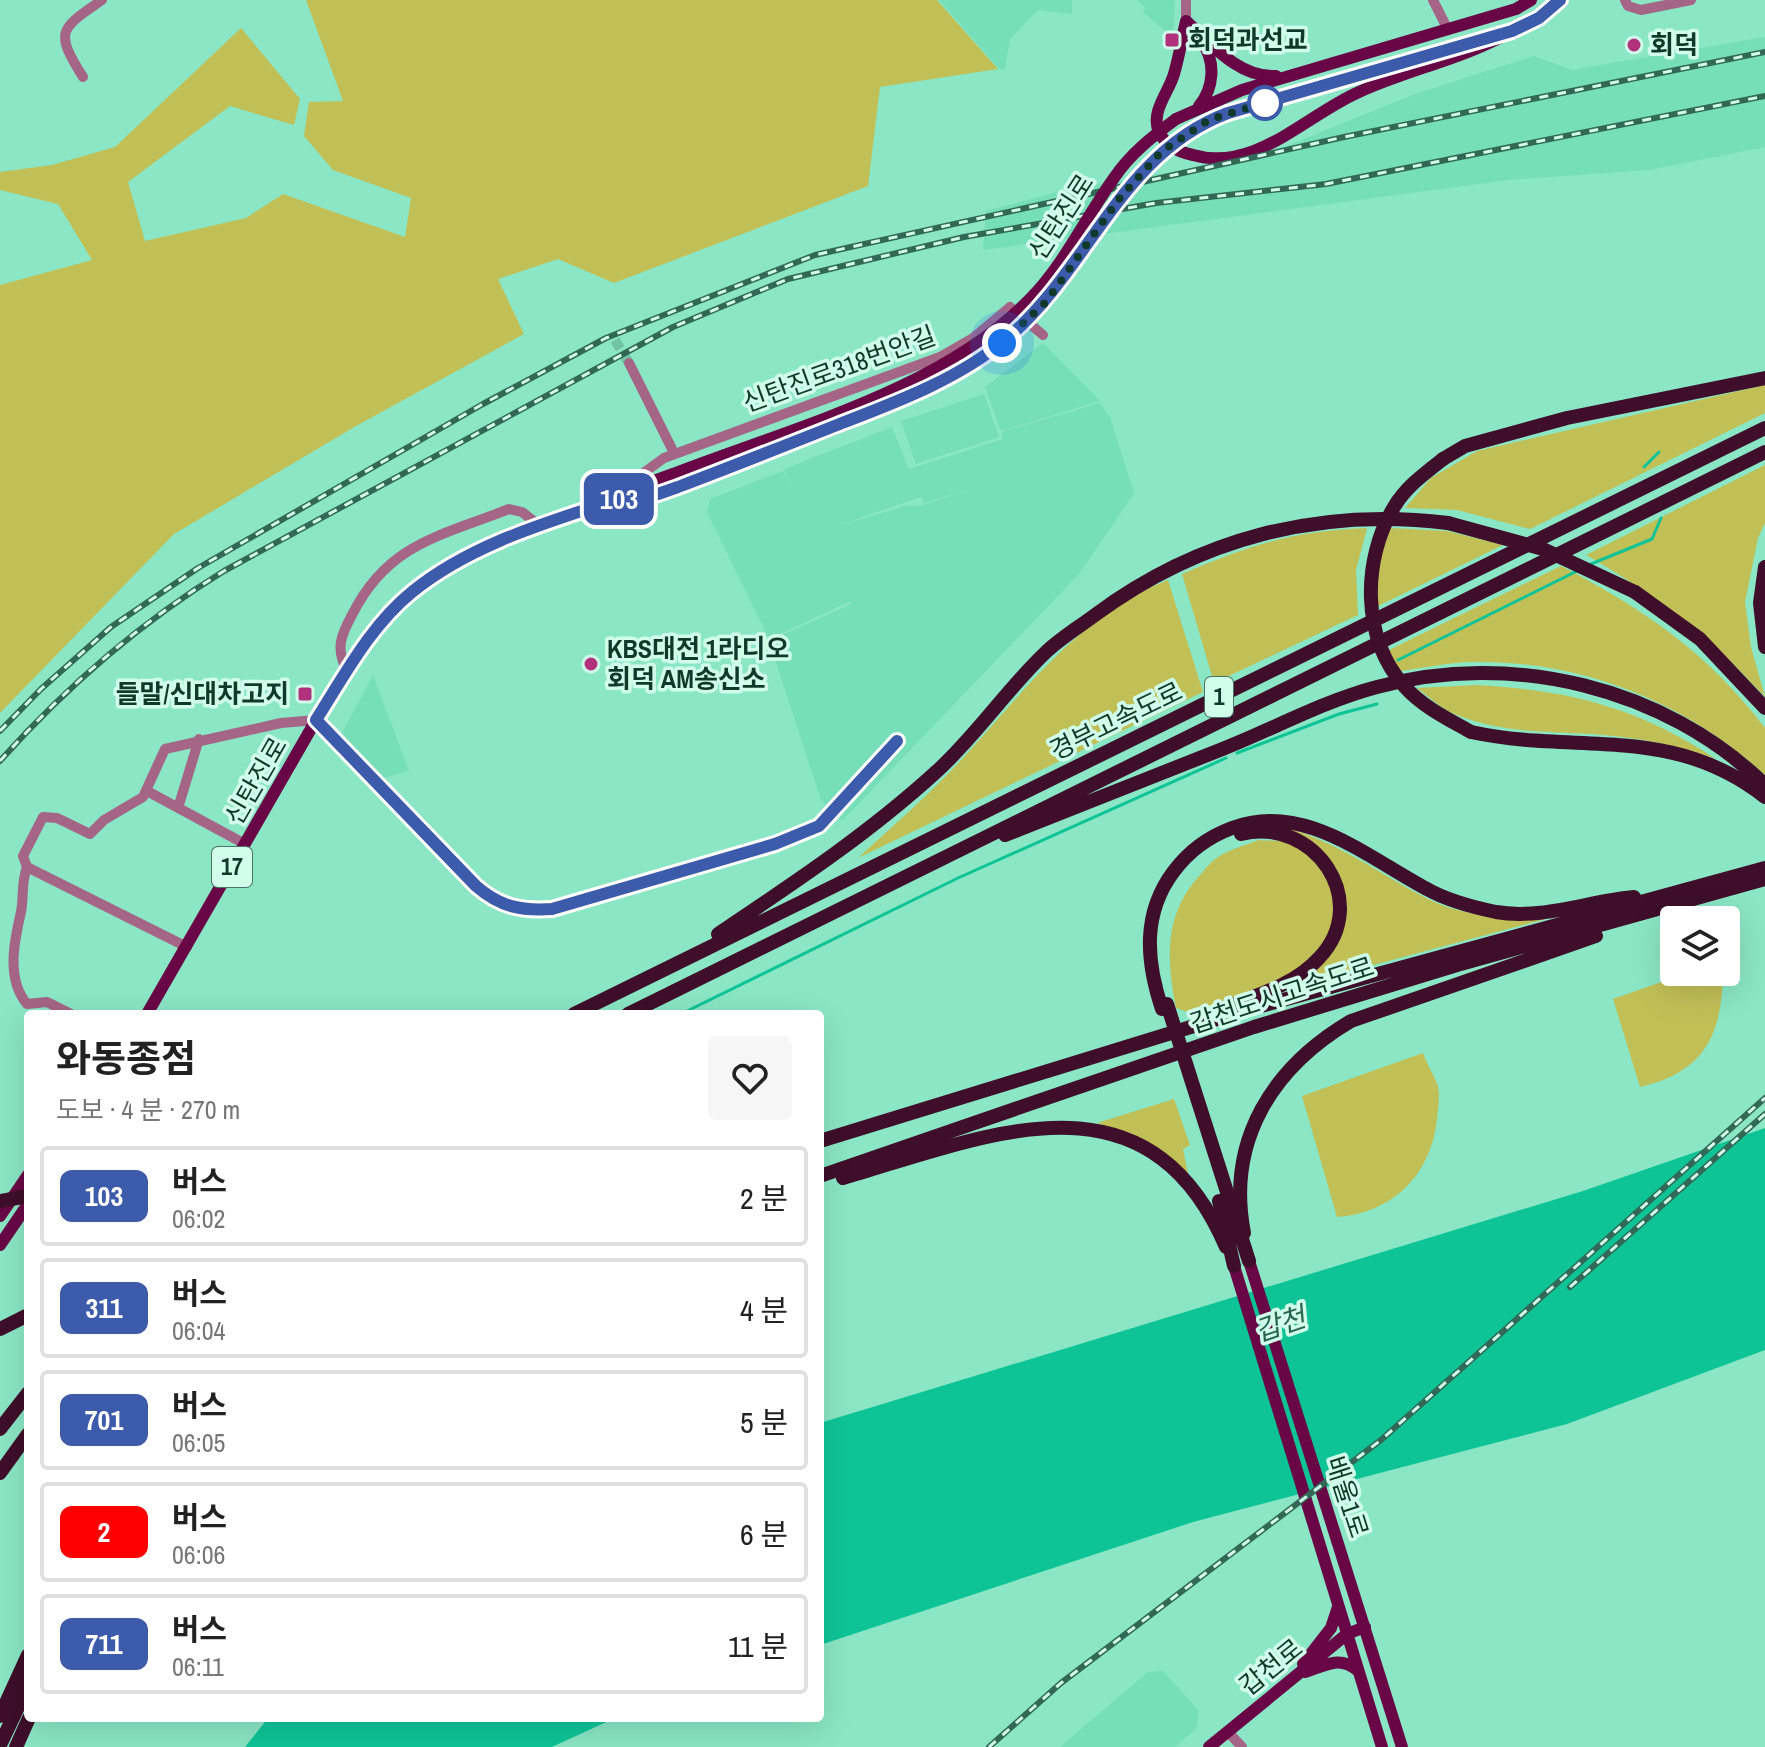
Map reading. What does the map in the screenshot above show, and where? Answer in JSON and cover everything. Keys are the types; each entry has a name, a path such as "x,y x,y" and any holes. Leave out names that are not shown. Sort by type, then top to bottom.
{"highway":[{"path":"1765,378 1567,418 1465,446 1443,459 1416,480 1396,504 1382,530 1374,558 1372,618 1383,649 1403,686 1431,709 1471,732 1510,740 1607,743 1682,753 1718,766 1765,797"},
{"name":"경부고속도로","path":"582,1010 1765,428"},
{"name":"경부고속도로","path":"636,1010 1765,452"},
{"path":"672,965 860,838 940,769 1048,650 1119,597 1153,577 1234,540 1293,525 1401,518 1448,523 1543,549 1635,592 1700,639 1765,708"},
{"path":"1765,567 1760,603 1765,647"},
{"path":"911,872 1286,723 1341,698 1379,686 1429,677 1489,672 1544,676 1609,692 1696,731 1765,785"},
{"path":"1249,1261 1152,978 1150,924 1162,889 1196,848 1223,832 1259,820 1279,820 1318,829 1428,890 1467,905 1500,912 1539,913 1617,899 1670,895"},
{"path":"1075,1064 1270,990 1303,974 1332,941 1339,920 1332,873 1309,845 1276,831 1243,834 1215,845 1180,877 1164,905 1158,937 1164,1006 1222,1211 1234,1266"},
{"name":"갑천도시고속도로","path":"824,1140 1246,1010 1765,868"},
{"name":"갑천도시고속도로","path":"824,1175 1254,1027 1457,965 1706,898 1765,879"},
{"path":"1249,1261 1242,1224 1240,1178 1248,1135 1267,1097 1286,1070 1323,1038 1351,1021 1706,898"},
{"path":"824,1183 983,1137 1059,1125 1120,1136 1167,1163 1205,1205 1234,1266"},
{"path":"0,1201 24,1197"},
{"path":"0,1329 24,1317"},
{"path":"0,1429 24,1398"},
{"path":"0,1473 24,1440"},
{"path":"0,1716 24,1664"},
{"path":"0,1745 24,1694"},
{"path":"16,1747 27,1722"}],"main road":[{"name":"신탄진로","path":"149,1010 316,720 378,627 410,593 479,550 642,491 654,481 946,366 992,335 1034,296 1055,269 1115,175 1176,119 1199,107 1287,75 1448,30 1516,9 1531,0"},
{"name":"신탄진로","path":"642,491 658,494 678,487 895,402 970,365 1002,343 1046,302 1145,166 1186,133 1228,113 1512,31 1539,18 1560,0"},
{"path":"1186,21 1173,78 1159,108 1158,130 1169,145 1181,153 1221,160 1269,145 1357,92 1483,48 1512,31"},
{"path":"1186,21 1237,66 1268,77 1287,75"},
{"path":"1186,21 1209,51 1212,63 1210,90 1199,107"},
{"path":"0,1216 24,1181"},
{"path":"0,1245 24,1210"},
{"name":"배울1로","path":"1249,1261 1402,1747"},
{"name":"배울1로","path":"1234,1266 1382,1747"},
{"path":"1298,1674 1331,1628 1338,1607"},
{"name":"갑천로","path":"1209,1747 1347,1634 1365,1627"},
{"path":"1298,1674 1336,1661 1348,1662 1358,1671"}],"street":[{"path":"83,77 67,51 64,32 69,22 102,0"},
{"path":"1186,0 1186,21"},
{"path":"1433,0 1448,30"},
{"path":"1625,0 1628,6 1641,10 1691,0"},
{"name":"신탄진로318번안길","path":"619,499 631,482 669,455 940,357 973,338 1010,307 1043,335"},
{"path":"629,363 669,455"},
{"path":"347,671 340,656 340,637 367,588 388,562 406,550 509,509 522,512 540,526"},
{"path":"63,1010 47,1002 27,1004 15,985 15,926 21,911 21,884 27,867 23,856 43,817 57,818 90,834 104,820 147,791 165,749 199,739 316,720 476,886 493,901 523,911 552,909 775,844 819,826"},
{"path":"178,808 199,739"},
{"path":"147,791 245,844"},
{"path":"27,867 187,947"},
{"path":"1228,1732 1242,1747"}],"shaded area":[{"path":"306,0 937,0 998,69 880,87 868,186 614,283 558,259 498,279 524,334 356,426 174,534 0,713 0,285 92,260 58,204 0,190 0,172 52,165 115,147 241,28 300,99 294,125 230,106 128,182 145,241 246,218 283,194 405,237 411,198 333,170 304,136 309,102 343,101"},
{"path":"939,0 1072,0 1072,14 1038,10 1010,39 1005,70 999,69"},
{"path":"1137,0 1175,0 1173,37 1143,12 1146,8"},
{"path":"1765,37 1765,147 1649,170 1508,180 983,250 986,211 1065,190 1213,165 1284,147 1415,94 1534,56 1572,70"},
{"path":"1043,343 1100,401 1001,431 985,387"},
{"path":"1765,385 1765,413 1530,529 1457,510 1405,508 1431,478 1477,451"},
{"path":"984,394 999,437 916,464 901,421"},
{"path":"1100,403 1110,417 1134,493 1079,574 842,821 821,800 769,641 851,604 849,602 769,639 707,512 710,499 783,471 792,486 784,469 892,427 909,469 1003,439 1001,432","holes":["970,489 924,505 905,506 831,528 921,497 924,503"]},
{"path":"1765,465 1765,523 1758,538 1745,602 1751,647 1765,697 1723,654 1681,618 1586,555"},
{"path":"1367,528 1356,570 1358,615 1214,683 1182,574 1272,541 1316,532"},
{"path":"1390,528 1447,531 1503,545 1378,606 1378,558"},
{"path":"1561,566 1647,616 1721,677 1765,728 1765,775 1735,749 1667,707 1593,678 1514,663 1465,662 1401,671 1387,651"},
{"path":"1168,580 1203,692 858,858 939,783 1032,681 1081,633 1137,594"},
{"path":"373,675 409,771 384,778 341,735"},
{"path":"1476,685 1542,691 1601,704 1658,726 1716,759 1653,742 1476,722 1452,713 1417,688"},
{"path":"1284,827 1340,849 1426,898 1454,909 1485,915 1546,919 1291,987 1334,942 1333,873"},
{"path":"1259,840 1289,843 1305,850 1326,874 1334,907 1327,940 1306,966 1276,984 1191,1013 1176,1008 1170,954 1174,920 1180,904 1216,859"},
{"path":"1660,983 1660,986 1722,986 1719,1014 1706,1048 1680,1072 1640,1087 1613,999"},
{"path":"1423,1053 1439,1094 1434,1138 1427,1157 1418,1173 1392,1199 1376,1208 1337,1217 1302,1096"},
{"path":"1174,1099 1190,1145 1183,1149 1188,1174 1138,1137 1097,1123"},
{"path":"1163,1671 1199,1711 1196,1729 1175,1747 1060,1747 1148,1672"}],"water":[{"name":"갑천","path":"1765,1128 1765,1350 1567,1424 1193,1522 824,1644 824,1422 1583,1191"},
{"path":"265,1722 606,1722 552,1747 245,1747"}],"waterway":[{"path":"1644,467 1659,452"},
{"path":"1591,564 1652,539 1661,518"},
{"path":"1398,660 1577,571"},
{"path":"1237,753 1339,714 1377,704"},
{"path":"689,1010 958,878 1226,758"}],"tunnel":[{"path":"615,340 629,363"}],"railway":[{"path":"0,731 41,689 111,627 198,568 483,404 606,338 815,255 1344,137 1765,52"},
{"path":"0,761 51,707 105,658 162,612 224,571 673,327 788,279 964,237 1156,203 1326,184 1765,96"},
{"path":"989,1747 1061,1683 1381,1440 1765,1098"},
{"path":"1570,1287 1765,1114"}],"bus line":[{"name":"103","path":"897,741 819,826 775,844 552,909 523,911 493,901 476,886 316,720 378,627 410,593 442,570 479,550 540,526 642,491 658,494 678,487 895,402 970,365 1002,343 1046,302 1145,166 1186,133 1228,113 1512,31 1539,18 1560,0"}],"place":[{"name":"회덕과선교","path":"1172,40"},
{"name":"회덕","path":"1634,45"},
{"name":"KBS대전 1라디오 회덕 AM송신소","path":"591,664"},
{"name":"들말/신대차고지","path":"305,694"}],"route":[{"path":"1002,343 1046,302 1064,280 1145,166 1186,133 1209,120 1273,100 1265,103"}]}
